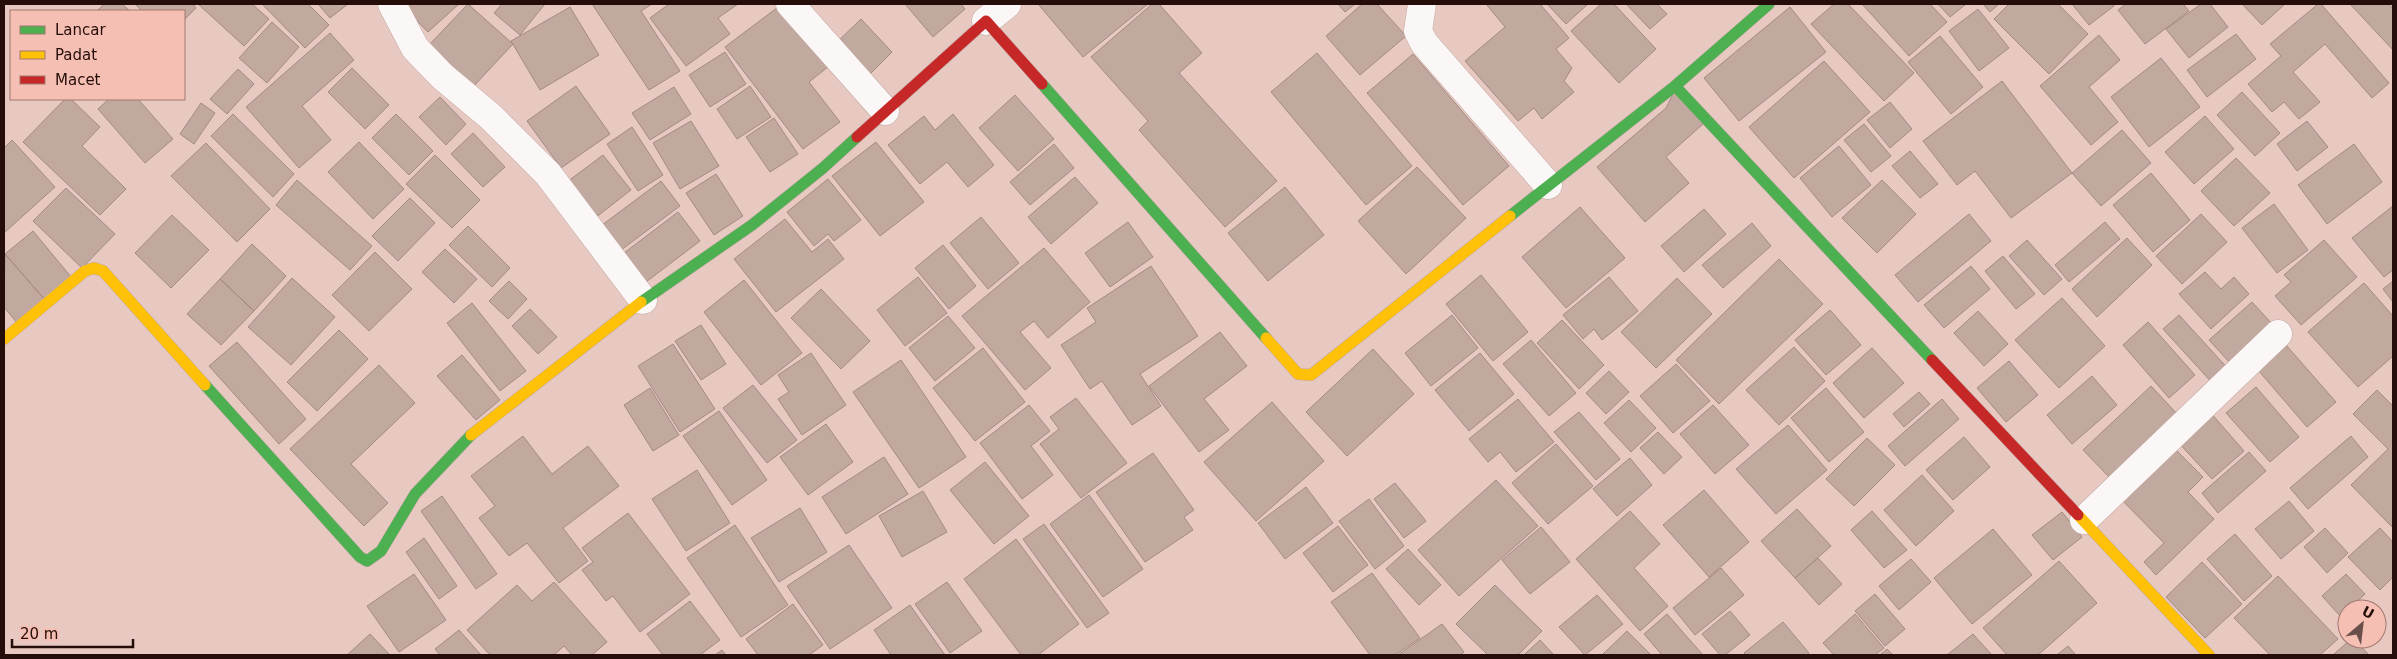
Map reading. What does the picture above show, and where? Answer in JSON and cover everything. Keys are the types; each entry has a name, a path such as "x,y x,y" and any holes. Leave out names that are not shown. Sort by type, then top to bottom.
{"street":[{"path":"392,4 415,48 442,76 490,117 548,174 643,300"},
{"path":"790,4 885,112"},
{"path":"4,338 85,271 94,268 103,271 360,557 367,560 374,558 381,551 415,494 463,441 643,300 752,225 823,168 1007,4"},
{"path":"1422,4 1418,31 1424,43 1548,185"},
{"path":"986,21 1298,374 1304,376 1311,375 1675,86 1769,4"},
{"path":"1675,86 2209,655"},
{"path":"2084,520 2278,334"}],"building":[{"path":"104,4 122,4 129,10 98,10"},
{"path":"135,4 193,4 196,8 185,19 185,10 141,10"},
{"path":"198,4 252,4 269,19 244,46"},
{"path":"262,4 308,4 329,25 305,48"},
{"path":"318,4 348,4 330,18"},
{"path":"408,4 459,4 428,32 404,8"},
{"path":"468,4 513,44 472,88 428,46"},
{"path":"502,4 545,4 520,35 494,13"},
{"path":"592,4 652,4 641,11 680,71 649,90"},
{"path":"669,4 738,4 718,18 730,34 686,66 650,18"},
{"path":"782,4 829,66 809,82 840,122 803,149 725,47"},
{"path":"905,4 961,4 965,9 933,37"},
{"path":"1038,4 1148,4 1083,57"},
{"path":"1152,4 1159,4 1202,53 1179,73 1277,181 1225,227 1139,130 1148,121 1091,57"},
{"path":"1338,4 1355,4 1345,12"},
{"path":"1362,4 1377,4 1406,36 1360,75 1326,36"},
{"path":"1486,4 1540,4 1569,38 1556,49 1572,68 1564,81 1574,92 1542,119 1534,108 1518,121 1465,61 1505,27"},
{"path":"1547,4 1588,4 1566,24"},
{"path":"1601,4 1614,4 1656,49 1619,83 1571,31"},
{"path":"1626,4 1657,4 1667,14 1650,29"},
{"path":"1834,4 1848,4 1914,73 1884,101 1811,24"},
{"path":"1862,4 1930,4 1947,22 1909,56"},
{"path":"1938,4 1966,4 1950,17"},
{"path":"1983,4 1999,4 1990,12"},
{"path":"2009,4 2058,4 2088,34 2049,74 1994,19"},
{"path":"2072,4 2113,4 2114,6 2089,25"},
{"path":"2126,4 2183,4 2189,11 2145,44 2118,10"},
{"path":"2201,4 2210,4 2228,27 2189,58 2166,29"},
{"path":"2242,4 2285,4 2262,25"},
{"path":"2318,4 2321,4 2389,83 2372,98 2325,44 2293,72 2320,102 2299,119 2284,102 2272,112 2248,84 2281,56 2270,44"},
{"path":"2350,4 2389,4 2393,9 2393,50"},
{"path":"570,7 599,55 540,90 511,41"},
{"path":"1790,7 1826,52 1739,121 1704,78"},
{"path":"1978,9 2009,48 1979,71 1949,31"},
{"path":"861,19 892,52 866,78 834,45"},
{"path":"272,22 299,47 267,83 239,58"},
{"path":"330,33 354,60 302,106 331,140 299,168 246,107"},
{"path":"2236,34 2256,59 2207,97 2187,70"},
{"path":"2099,35 2120,60 2089,87 2118,122 2091,145 2040,86"},
{"path":"1940,36 1983,87 1951,114 1908,62"},
{"path":"725,52 746,84 710,107 689,75"},
{"path":"1317,53 1412,166 1366,205 1271,92"},
{"path":"1413,54 1509,166 1463,205 1367,93"},
{"path":"2161,58 2200,107 2149,147 2111,97"},
{"path":"1824,61 1870,112 1794,178 1749,127"},
{"path":"352,68 389,105 365,129 328,92"},
{"path":"238,69 254,84 227,114 210,99"},
{"path":"2002,81 2072,173 2011,218 1975,171 1957,185 1923,141"},
{"path":"576,86 610,134 561,168 527,121"},
{"path":"750,86 771,117 737,139 717,109"},
{"path":"674,87 691,114 650,140 632,113"},
{"path":"1674,92 1703,124 1666,157 1689,183 1645,222 1597,167 1666,108"},
{"path":"2242,92 2280,133 2255,156 2217,115"},
{"path":"1015,95 1054,139 1018,171 979,128"},
{"path":"440,97 466,124 446,145 419,117"},
{"path":"64,100 72,100 100,127 82,146 126,189 100,215 23,142"},
{"path":"108,100 139,100 173,139 145,163 98,109"},
{"path":"1890,102 1912,129 1890,148 1867,120"},
{"path":"201,103 215,113 194,144 180,134"},
{"path":"233,114 294,174 273,197 211,136"},
{"path":"396,114 433,151 409,175 372,138"},
{"path":"953,114 994,165 968,187 947,162 920,184 888,145 924,116 935,130"},
{"path":"2205,116 2234,149 2194,184 2165,152"},
{"path":"774,118 798,154 770,172 746,137"},
{"path":"691,121 719,166 680,189 653,143"},
{"path":"2307,121 2328,147 2297,171 2277,144"},
{"path":"1864,124 1891,156 1871,172 1844,140"},
{"path":"632,127 663,175 638,191 607,144"},
{"path":"2122,130 2151,163 2101,206 2072,173"},
{"path":"473,133 505,167 483,187 451,154"},
{"path":"12,140 55,187 4,233 4,148"},
{"path":"359,142 404,189 373,219 328,172"},
{"path":"876,142 924,202 880,236 832,176"},
{"path":"206,143 270,209 237,242 171,176"},
{"path":"1054,144 1074,168 1030,205 1010,182"},
{"path":"2354,144 2382,182 2327,224 2298,185"},
{"path":"1839,146 1871,185 1832,217 1800,178"},
{"path":"1910,151 1938,184 1920,198 1892,166"},
{"path":"435,155 480,200 452,228 406,184"},
{"path":"603,155 631,190 595,218 567,182"},
{"path":"2236,158 2270,193 2234,226 2201,191"},
{"path":"1417,167 1466,218 1406,274 1358,221"},
{"path":"2151,173 2190,220 2153,252 2113,205"},
{"path":"716,174 743,216 714,235 686,193"},
{"path":"1075,177 1098,203 1051,244 1028,217"},
{"path":"828,179 861,220 834,241 828,234 814,246 787,212"},
{"path":"297,180 372,246 350,270 276,205"},
{"path":"1882,180 1916,214 1877,253 1842,218"},
{"path":"661,181 680,206 617,253 598,228"},
{"path":"1285,187 1324,235 1268,281 1228,233"},
{"path":"66,188 115,234 82,268 33,221"},
{"path":"410,198 435,223 398,261 372,236"},
{"path":"2274,204 2308,250 2277,273 2242,228"},
{"path":"2393,206 2393,270 2384,277 2352,238"},
{"path":"1580,207 1625,258 1566,308 1522,257"},
{"path":"1704,209 1726,234 1684,272 1661,246"},
{"path":"678,212 700,241 642,285 620,256"},
{"path":"1969,214 1991,241 1918,302 1895,275"},
{"path":"2201,214 2227,242 2182,284 2156,256"},
{"path":"172,215 209,250 171,288 135,253"},
{"path":"981,217 1019,263 988,289 950,243"},
{"path":"785,219 812,252 828,239 844,259 776,312 734,259"},
{"path":"1128,222 1153,257 1110,287 1085,253"},
{"path":"2105,222 2120,239 2069,282 2055,265"},
{"path":"1752,223 1771,246 1723,288 1702,265"},
{"path":"468,226 510,268 492,287 449,245"},
{"path":"33,231 72,278 46,301 5,254"},
{"path":"2127,238 2152,265 2097,317 2072,289"},
{"path":"2027,240 2062,279 2044,295 2009,256"},
{"path":"2324,240 2357,277 2301,325 2275,296 2291,282 2284,275"},
{"path":"252,244 286,276 254,311 220,279"},
{"path":"943,245 976,286 949,309 915,268"},
{"path":"1044,248 1090,302 1048,338 1034,321 1020,332 1051,368 1025,390 962,316"},
{"path":"445,249 477,279 454,303 422,272"},
{"path":"375,252 412,289 369,331 332,295"},
{"path":"5,254 46,301 18,324 4,307"},
{"path":"2003,256 2035,294 2016,309 1985,271"},
{"path":"1779,259 1823,304 1719,404 1676,360"},
{"path":"1151,266 1198,336 1140,374 1161,406 1132,425 1102,381 1090,389 1061,345 1096,322 1087,308"},
{"path":"1971,266 1990,289 1944,328 1924,305"},
{"path":"2205,272 2221,289 2234,277 2249,294 2211,329 2179,294"},
{"path":"1481,275 1528,332 1493,361 1446,304"},
{"path":"918,277 947,313 905,346 877,310"},
{"path":"1609,277 1638,311 1602,340 1594,329 1583,339 1563,315"},
{"path":"292,278 335,317 291,365 248,327"},
{"path":"1677,278 1712,314 1656,368 1621,332"},
{"path":"220,279 254,311 221,345 187,314"},
{"path":"744,280 802,353 761,385 704,312"},
{"path":"509,281 527,299 508,319 489,301"},
{"path":"2393,281 2393,302 2383,289"},
{"path":"2364,283 2393,316 2393,356 2358,387 2308,332"},
{"path":"821,289 870,341 841,369 791,318"},
{"path":"2062,298 2105,346 2059,388 2015,340"},
{"path":"2252,302 2274,326 2231,364 2209,340"},
{"path":"472,303 526,371 500,391 447,323"},
{"path":"530,309 557,337 538,354 512,326"},
{"path":"1830,310 1861,345 1826,375 1795,340"},
{"path":"1978,311 2008,344 1984,366 1954,333"},
{"path":"1452,315 1478,348 1431,386 1405,353"},
{"path":"2179,315 2232,373 2216,387 2163,329"},
{"path":"948,316 975,348 935,381 909,348"},
{"path":"1562,320 1604,365 1579,389 1537,343"},
{"path":"2148,322 2195,375 2169,398 2123,345"},
{"path":"701,325 726,364 701,380 675,341"},
{"path":"339,330 368,359 317,411 287,382"},
{"path":"1220,332 1247,366 1204,399 1229,430 1199,452 1149,386"},
{"path":"1531,340 1576,393 1549,416 1503,364"},
{"path":"237,342 306,419 279,444 209,366"},
{"path":"673,344 715,409 680,432 638,366"},
{"path":"2286,345 2336,402 2307,427 2258,370"},
{"path":"1794,347 1825,381 1779,425 1746,390"},
{"path":"983,348 1025,402 975,441 933,388"},
{"path":"1872,348 1904,383 1864,418 1833,383"},
{"path":"1373,349 1414,394 1347,456 1306,412"},
{"path":"811,353 846,405 802,435 778,399 789,392 778,375"},
{"path":"1480,353 1514,394 1469,431 1435,390"},
{"path":"462,355 500,400 476,420 437,376"},
{"path":"901,360 966,457 919,488 853,392"},
{"path":"2009,361 2038,395 2006,422 1977,388"},
{"path":"1676,364 1710,401 1673,433 1640,396"},
{"path":"379,365 415,403 351,464 388,503 364,526 290,449"},
{"path":"1609,371 1629,392 1606,414 1586,393"},
{"path":"2092,376 2117,405 2072,444 2047,415"},
{"path":"753,385 797,440 767,463 723,408"},
{"path":"2151,386 2180,417 2112,480 2083,450"},
{"path":"2256,387 2299,437 2270,462 2226,413"},
{"path":"650,388 679,435 653,451 624,405"},
{"path":"1826,388 1864,432 1829,462 1791,418"},
{"path":"2377,390 2393,406 2393,528 2351,485 2388,449 2353,414"},
{"path":"1919,392 1930,404 1904,427 1893,414"},
{"path":"1076,398 1127,463 1081,498 1040,444 1059,429 1050,417"},
{"path":"1518,399 1554,442 1516,472 1500,452 1488,462 1469,439"},
{"path":"1942,399 1959,419 1905,466 1888,446"},
{"path":"1629,400 1656,428 1631,452 1604,423"},
{"path":"1272,402 1324,461 1256,521 1204,462"},
{"path":"1029,405 1050,431 1031,446 1053,475 1022,499 980,443"},
{"path":"1713,405 1749,445 1715,474 1680,434"},
{"path":"719,411 767,480 732,505 683,436"},
{"path":"1579,412 1620,459 1596,480 1554,432"},
{"path":"2210,412 2244,451 2212,479 2177,441"},
{"path":"826,424 853,462 808,495 780,457"},
{"path":"1788,425 1827,470 1776,514 1736,469"},
{"path":"1658,432 1682,457 1664,474 1640,448"},
{"path":"523,436 552,474 588,446 619,486 563,528 588,561 559,583 527,543 509,556 479,518 495,506 471,476"},
{"path":"2351,436 2368,457 2308,509 2290,488"},
{"path":"1964,437 1990,467 1953,500 1926,470"},
{"path":"1867,438 1895,465 1854,506 1826,479"},
{"path":"1556,444 1593,486 1548,524 1512,483"},
{"path":"2173,447 2203,477 2188,492 2214,519 2156,575 2144,562 2164,543 2120,498"},
{"path":"2249,452 2266,471 2218,513 2202,493"},
{"path":"1153,453 1194,510 1184,517 1193,530 1145,562 1096,492"},
{"path":"884,457 908,494 846,534 822,497"},
{"path":"1630,458 1652,485 1617,516 1593,489"},
{"path":"985,462 1029,516 994,544 950,490"},
{"path":"697,470 730,523 686,551 652,499"},
{"path":"1922,475 1954,511 1916,546 1884,510"},
{"path":"1496,480 1538,526 1459,596 1418,550"},
{"path":"1395,483 1426,521 1404,538 1374,499"},
{"path":"1306,487 1333,523 1285,559 1258,523"},
{"path":"1704,490 1749,542 1709,577 1663,525"},
{"path":"923,491 947,532 902,557 879,516"},
{"path":"1089,495 1143,569 1103,597 1050,524"},
{"path":"442,496 497,574 476,589 421,511"},
{"path":"1369,499 1404,546 1375,569 1339,521"},
{"path":"2289,501 2314,531 2281,559 2255,529"},
{"path":"800,508 827,552 779,582 751,538"},
{"path":"1797,509 1831,546 1795,578 1761,541"},
{"path":"1630,511 1660,544 1634,568 1668,606 1640,631 1576,559"},
{"path":"1872,511 1907,550 1884,568 1851,530"},
{"path":"2062,512 2082,537 2053,560 2032,535"},
{"path":"628,513 690,594 640,632 613,596 606,601 582,570 593,562 582,548"},
{"path":"1044,524 1109,613 1087,628 1023,539"},
{"path":"735,525 788,605 741,637 687,558"},
{"path":"1338,526 1368,565 1333,592 1303,553"},
{"path":"1541,527 1570,562 1530,594 1502,560"},
{"path":"2325,528 2348,553 2327,573 2304,547"},
{"path":"2380,528 2393,542 2393,577 2380,590 2348,557"},
{"path":"1993,529 2032,575 1972,624 1934,578"},
{"path":"2235,534 2272,576 2244,601 2207,559"},
{"path":"424,538 457,586 439,599 406,552"},
{"path":"1016,539 1079,624 1038,655 1021,655 964,579"},
{"path":"849,545 892,608 830,649 787,586"},
{"path":"1408,549 1441,585 1419,605 1386,569"},
{"path":"1818,558 1842,584 1819,605 1795,578"},
{"path":"1911,559 1931,582 1899,610 1879,586"},
{"path":"2059,561 2097,603 2038,655 2007,655 1983,628"},
{"path":"2202,562 2242,604 2205,638 2166,597"},
{"path":"1721,568 1744,595 1695,635 1673,608"},
{"path":"1372,573 1420,638 1395,655 1370,655 1331,602"},
{"path":"414,574 446,620 399,652 367,606"},
{"path":"2346,574 2365,594 2360,599 2337,599 2337,613 2322,596"},
{"path":"2278,576 2337,640 2320,655 2270,655 2234,618"},
{"path":"554,582 607,642 592,655 572,655 564,646 554,655 490,655 467,630 517,585 532,601"},
{"path":"947,582 982,631 950,653 915,604"},
{"path":"1495,585 1542,631 1518,655 1488,655 1456,624"},
{"path":"1875,594 1905,629 1885,646 1855,611"},
{"path":"1597,595 1623,624 1585,655 1559,627"},
{"path":"690,601 720,640 700,655 663,655 647,634"},
{"path":"793,604 823,645 809,655 758,655 746,639"},
{"path":"910,605 945,655 891,655 874,630"},
{"path":"1730,611 1750,635 1725,655 1720,655 1702,634"},
{"path":"1667,614 1703,655 1662,655 1644,634"},
{"path":"1855,614 1884,648 1875,655 1834,655 1823,643"},
{"path":"1783,622 1809,653 1806,655 1746,655 1744,653"},
{"path":"1442,624 1464,652 1460,655 1398,655"},
{"path":"459,630 481,655 440,655 435,649"},
{"path":"1627,631 1651,655 1602,655"},
{"path":"370,634 390,655 347,655"},
{"path":"1973,634 1992,655 1947,655"},
{"path":"1540,640 1554,655 1524,655"},
{"path":"2068,646 2076,655 2057,655"},
{"path":"1887,649 1893,655 1880,655"},
{"path":"2340,649 2363,649 2369,655 2333,655"},
{"path":"722,650 726,655 715,655"}],"traffic: fast":[{"path":"1510,216 1675,86 1769,4"},
{"path":"1042,84 1266,338"},
{"path":"1675,86 1932,360"},
{"path":"641,302 752,225 823,168 857,137"},
{"path":"205,385 360,557 367,561 381,551 415,494 471,435"}],"traffic: slow":[{"path":"1266,338 1298,374 1311,375 1510,216"},
{"path":"4,339 85,271 94,268 103,271 205,385"},
{"path":"471,435 641,302"},
{"path":"2078,515 2209,655"}],"traffic: jam":[{"path":"857,137 986,21 1042,84"},
{"path":"1932,360 2078,515"}]}
